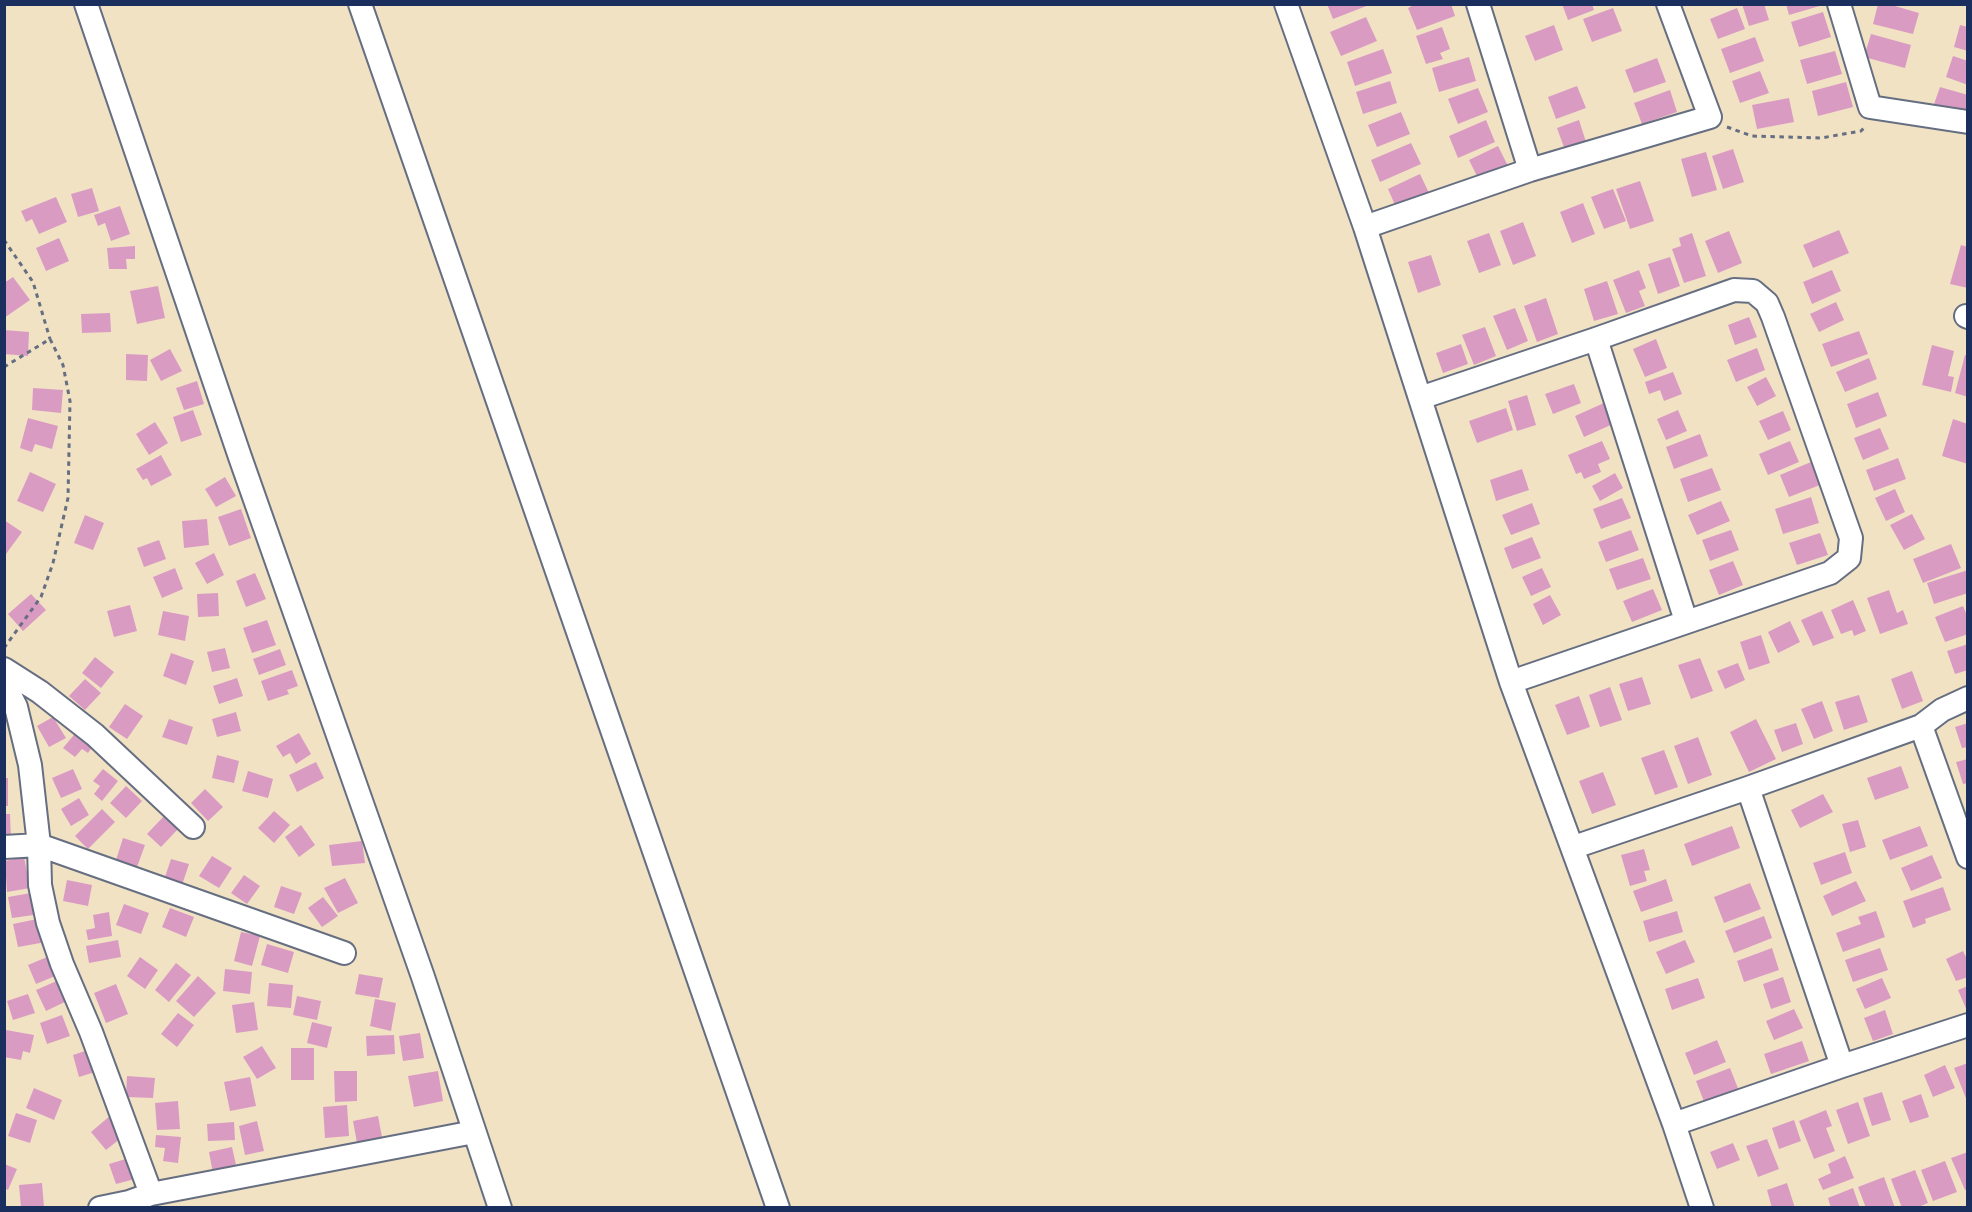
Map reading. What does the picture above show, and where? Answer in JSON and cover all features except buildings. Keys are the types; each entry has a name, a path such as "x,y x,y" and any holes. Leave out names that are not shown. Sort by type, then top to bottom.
{"street":[{"path":"86,4 240,457 422,975 500,1208"},
{"path":"360,4 778,1208"},
{"path":"1286,4 1365,227 1511,682 1574,847 1702,1208"},
{"path":"1478,4 1530,170"},
{"path":"1365,227 1530,170 1710,117 1668,4"},
{"path":"1839,4 1870,107 1968,122"},
{"path":"1420,398 1734,290 1753,291 1767,303 1773,318 1851,538 1849,558 1830,573 1511,682"},
{"path":"1596,339 1686,621"},
{"path":"4,669 40,692 94,735 193,827"},
{"path":"4,683 16,707 30,765 39,845 40,885 48,923 151,1194"},
{"path":"1574,847 1920,726 1942,710 1968,698"},
{"path":"1920,726 1968,857"},
{"path":"1748,788 1842,1066"},
{"path":"4,847 39,845 344,953"},
{"path":"1674,1124 1968,1025"},
{"path":"100,1208 130,1205 151,1194 474,1132"}],"path":[{"path":"1710,117 1727,127 1752,136 1821,138 1861,131 1866,125 1870,107"},
{"path":"4,240 33,282 50,339 63,364 70,401 68,498 54,563 41,597 4,648"},
{"path":"4,367 50,339"}]}
